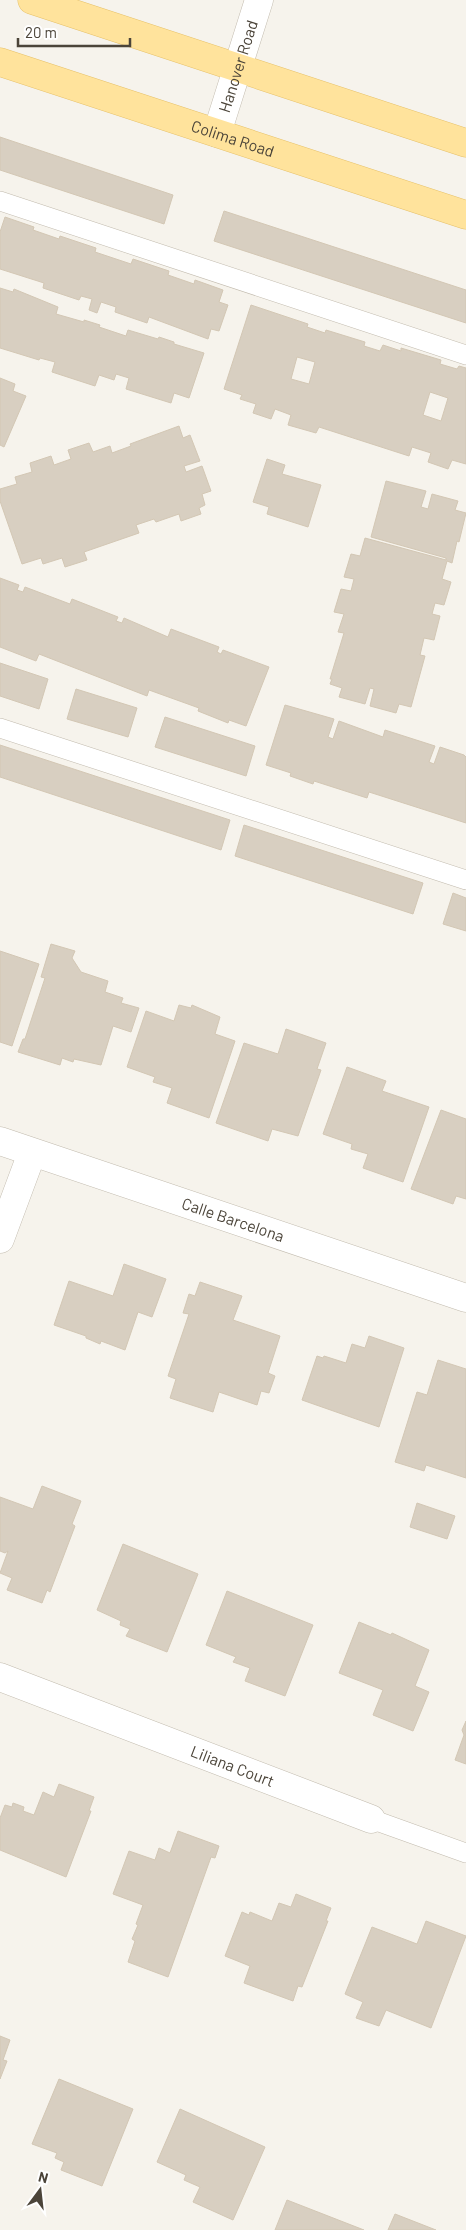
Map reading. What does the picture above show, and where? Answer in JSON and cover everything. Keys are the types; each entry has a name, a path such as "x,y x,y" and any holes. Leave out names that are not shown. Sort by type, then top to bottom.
{"main road":[{"path":"32,0 466,142"},
{"name":"Colima Road","path":"0,62 466,215"}],"street":[{"name":"Hanover Road","path":"217,133 259,0"},
{"name":"Calle Barcelona","path":"0,1141 466,1298"},
{"path":"0,1240 32,1153"},
{"name":"Liliana Court","path":"0,1677 371,1819"}],"lane":[{"path":"0,201 466,355"},
{"path":"0,728 466,880"},
{"name":"Liliana Court","path":"371,1819 466,1853"}],"building":[{"path":"0,137 173,195 164,224 0,170"},
{"path":"224,211 466,290 466,323 214,241"},
{"path":"5,217 34,227 33,230 59,239 60,236 96,248 95,252 131,264 133,259 169,271 168,275 194,284 195,280 223,290 219,302 228,305 219,331 211,329 208,339 149,317 147,323 115,312 116,307 101,302 97,313 89,310 92,299 81,296 79,300 43,288 44,283 0,269 0,232"},
{"path":"0,288 13,292 14,289 58,307 56,314 100,325 99,327 126,336 128,330 158,339 159,337 174,342 174,344 204,353 189,398 174,393 171,403 126,389 129,378 116,374 114,380 99,375 95,386 52,372 55,362 40,358 39,360 0,348"},
{"path":"251,305 308,324 307,327 325,333 326,330 365,342 364,346 380,351 383,345 401,351 401,348 441,360 440,364 457,369 459,366 466,368 466,464 452,460 448,469 428,462 431,453 412,447 409,456 319,427 316,433 288,425 291,415 275,409 271,419 253,413 256,404 240,399 242,395 224,389","holes":["297,357 315,362 309,384 291,379","430,392 448,398 441,421 423,415"]},
{"path":"0,378 15,384 13,391 26,396 4,447 0,445"},
{"path":"179,426 183,438 190,435 200,461 184,466 186,472 202,466 211,491 202,494 205,505 199,508 201,514 181,521 179,514 156,522 154,519 136,525 139,533 84,552 87,560 65,567 62,558 43,564 41,558 22,564 0,501 0,489 17,484 15,477 32,472 30,463 51,456 54,465 71,459 68,450 89,443 93,452 110,446 112,453 131,446 130,444"},
{"path":"267,459 285,465 282,474 321,485 308,527 267,514 269,507 253,502"},
{"path":"386,481 426,491 421,507 428,509 432,494 458,501 455,510 466,513 452,563 447,561 442,579 451,582 444,605 435,603 432,614 440,616 434,640 424,638 420,655 425,656 411,707 399,704 396,713 370,706 374,689 370,688 365,704 339,697 342,688 330,684 344,633 338,632 344,614 334,612 341,589 351,591 354,579 344,577 351,554 360,556 365,538 446,560 446,558 371,537"},
{"path":"0,578 19,585 17,590 23,592 25,587 70,604 72,599 118,617 116,621 122,623 124,618 168,637 171,629 219,647 217,652 221,654 223,650 269,667 246,726 229,720 228,723 198,711 199,708 149,690 147,696 39,654 36,661 0,647"},
{"path":"0,663 48,679 39,709 0,696"},
{"path":"76,689 137,708 128,737 67,719"},
{"path":"285,705 334,719 328,737 333,739 339,721 383,737 385,730 435,746 429,762 434,764 440,747 464,755 466,757 466,823 369,792 367,798 314,781 313,784 290,776 291,773 266,765"},
{"path":"165,717 255,746 246,776 155,747"},
{"path":"0,745 230,820 221,850 0,777"},
{"path":"244,825 423,883 413,914 235,856"},
{"path":"453,893 466,898 466,931 443,924"},
{"path":"51,944 75,951 72,958 81,972 108,981 105,992 123,998 121,1003 139,1008 131,1032 113,1026 101,1065 74,1059 73,1062 62,1058 60,1065 18,1052 23,1039 25,1039 45,978 41,977"},
{"path":"0,951 39,964 12,1046 0,1042"},
{"path":"179,1005 191,1008 192,1005 220,1017 215,1034 235,1041 209,1118 167,1103 172,1088 153,1082 155,1077 127,1067 146,1011 174,1021"},
{"path":"286,1029 326,1043 317,1069 321,1070 298,1136 272,1129 268,1141 216,1123 244,1043 278,1054"},
{"path":"347,1067 386,1081 382,1091 429,1107 403,1182 363,1168 368,1154 351,1149 352,1144 323,1134"},
{"path":"441,1110 466,1119 466,1199 456,1196 453,1204 411,1189"},
{"path":"124,1264 166,1279 152,1317 138,1312 125,1350 101,1341 100,1344 86,1338 86,1336 54,1325 69,1281 113,1296"},
{"path":"200,1282 242,1296 233,1320 280,1336 268,1373 275,1376 269,1393 261,1391 257,1405 219,1392 213,1412 170,1398 176,1379 168,1376 189,1314 183,1313 189,1294 195,1296"},
{"path":"369,1336 404,1348 379,1427 302,1400 317,1356 323,1358 324,1356 346,1363 352,1344 365,1348"},
{"path":"438,1360 466,1369 466,1478 426,1465 424,1471 395,1462 417,1392 427,1395"},
{"path":"42,1486 81,1501 72,1524 75,1526 50,1592 47,1590 42,1603 7,1590 12,1578 0,1573 8,1551 5,1553 0,1551 0,1497 33,1509"},
{"path":"417,1503 455,1516 447,1539 410,1527"},
{"path":"123,1544 198,1574 167,1652 126,1636 130,1629 120,1625 121,1621 97,1610"},
{"path":"227,1591 313,1625 285,1696 245,1681 250,1668 233,1662 236,1657 206,1645"},
{"path":"359,1622 391,1635 392,1633 429,1650 415,1686 429,1692 413,1731 373,1715 383,1690 339,1673"},
{"path":"466,1721 466,1764 455,1760 464,1735 462,1730"},
{"path":"59,1784 94,1797 89,1811 91,1811 66,1877 0,1850 0,1818 5,1805 12,1807 13,1803 24,1807 23,1811 34,1815 43,1792 54,1797"},
{"path":"178,1831 219,1846 215,1858 211,1857 168,1977 128,1962 135,1941 132,1939 143,1905 113,1894 129,1851 155,1860 159,1848 170,1853"},
{"path":"296,1894 331,1908 326,1921 328,1921 302,1987 298,1986 293,2001 244,1983 250,1966 225,1956 242,1912 249,1915 250,1912 272,1921 279,1903 291,1907"},
{"path":"426,1921 466,1936 431,2028 386,2010 379,2026 356,2018 363,2002 345,1994 372,1927 417,1944"},
{"path":"0,2036 10,2040 3,2060 7,2061 0,2079"},
{"path":"59,2079 133,2109 102,2186 61,2170 64,2162 55,2158 57,2153 32,2144"},
{"path":"180,2109 265,2147 233,2220 193,2202 200,2187 184,2180 186,2175 157,2162"},
{"path":"287,2200 364,2230 275,2230"},
{"path":"395,2214 436,2230 388,2230"}]}
